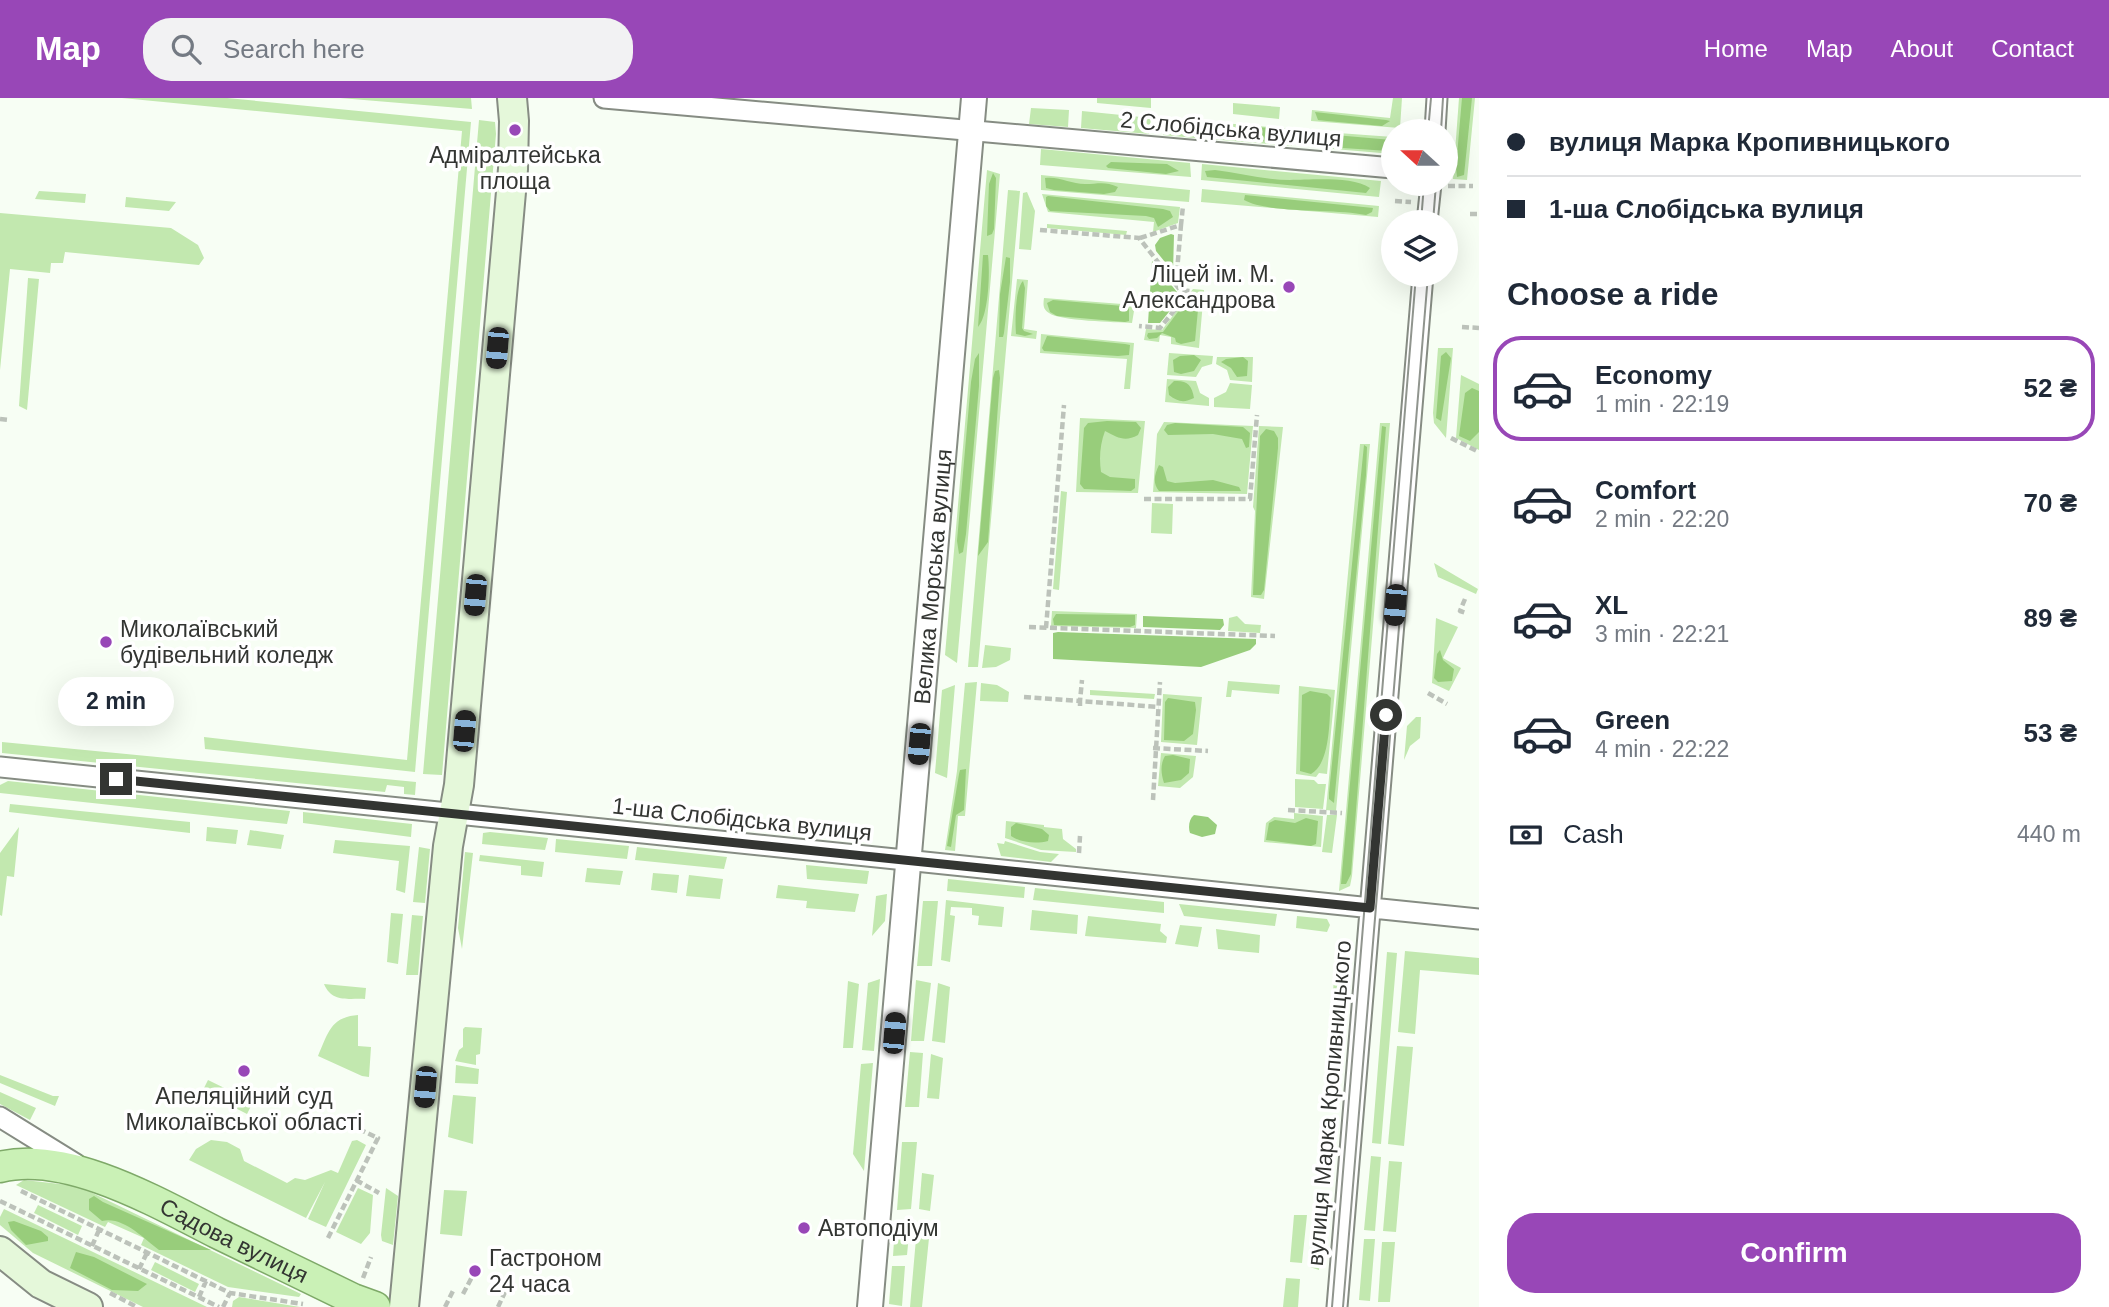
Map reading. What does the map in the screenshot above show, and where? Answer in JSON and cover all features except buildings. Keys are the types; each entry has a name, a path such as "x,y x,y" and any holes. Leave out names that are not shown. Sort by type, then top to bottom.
{"main road":[{"path":"404,1307 448,846 459,785 513,169 512,98"},
{"name":"Садова вулиця","path":"2,1179 25,1162 92,1174 353,1299 375,1307"},
{"path":"0,1251 41,1284 88,1307"}],"street":[{"name":"2 Слобідська вулиця","path":"604,98 1381,167"},
{"name":"Велика Морська вулиця","path":"870,1307 974,98"},
{"path":"1436,119 1437,98"},
{"name":"вулиця Марка Кропивницького","path":"1337,1307 1422,287"},
{"name":"1-ша Слобідська вулиця","path":"0,767 1479,919"},
{"name":"Садова вулиця","path":"0,1117 92,1174"}],"path":[{"path":"1176,284 1183,206"},
{"path":"1470,214 1479,214"},
{"path":"1040,230 1139,238 1181,225"},
{"path":"1139,238 1181,290 1190,291 1160,328 1139,326"},
{"path":"1462,327 1479,328"},
{"path":"1046,628 1064,405"},
{"path":"1144,499 1250,499 1257,415"},
{"path":"0,419 9,420"},
{"path":"1451,438 1479,452"},
{"path":"1465,599 1460,611 1466,613"},
{"path":"1029,627 1275,636"},
{"path":"1080,704 1082,680"},
{"path":"1153,800 1160,682"},
{"path":"1427,693 1447,704"},
{"path":"1024,696 1080,704 1159,707"},
{"path":"1155,748 1208,751"},
{"path":"1288,810 1342,813"},
{"path":"1079,853 1080,836"},
{"path":"328,1238 378,1138 361,1130"},
{"path":"2,1179 0,1200 221,1307 230,1293"},
{"path":"356,1180 379,1193"},
{"path":"20,1191 230,1293 308,1305"},
{"path":"92,1246 99,1230"},
{"path":"139,1269 147,1253"},
{"path":"463,1294 472,1277"},
{"path":"199,1297 206,1281"},
{"path":"445,1307 453,1291"},
{"path":"498,1307 505,1292"}],"green space":[{"path":"122,98 227,98 471,122 415,772 205,749 204,737 407,760 462,131"},
{"path":"340,98 471,98 472,109"},
{"path":"1097,98 1151,98 1151,108 1097,103"},
{"path":"1393,98 1402,98 1401,119 1381,119 1381,127 1311,121 1312,110 1390,118"},
{"path":"1459,98 1475,98 1467,180 1458,179"},
{"path":"1462,98 1472,98 1464,175 1458,177"},
{"path":"1233,103 1280,107 1279,119 1233,114"},
{"path":"1031,108 1069,110 1068,127 1029,124"},
{"path":"1082,111 1151,118 1149,134 1081,128"},
{"path":"1315,112 1381,120 1381,126 1318,120"},
{"path":"1165,119 1197,122 1195,138 1163,135"},
{"path":"479,120 495,122 496,134 442,775 423,774"},
{"path":"1211,122 1293,129 1292,146 1210,139"},
{"path":"1281,128 1288,140 1273,142 1227,138 1225,129"},
{"path":"1311,131 1381,136 1381,153 1310,147"},
{"path":"1312,133 1381,139 1381,150 1312,146"},
{"path":"1041,149 1190,163 1191,177 1040,165"},
{"path":"1111,162 1167,164 1179,171 1166,174 1108,168 1106,166"},
{"path":"1202,164 1381,181 1379,197 1201,180"},
{"path":"987,170 1000,174 957,663 945,655"},
{"path":"1215,170 1281,180 1342,180 1370,188 1366,193 1207,177 1205,171"},
{"path":"993,173 996,178 994,229 992,234 987,236 989,184"},
{"path":"1041,175 1190,190 1189,202 1041,190"},
{"path":"1045,178 1080,184 1105,183 1118,187 1115,192 1104,194 1054,190 1046,188"},
{"path":"1202,189 1379,206 1378,217 1201,202"},
{"path":"1008,190 1020,191 978,667 968,667"},
{"path":"39,191 86,194 85,203 35,199"},
{"path":"1027,192 1035,211 1031,250 1019,249 1023,193"},
{"path":"1042,194 1180,207 1178,223 1153,232 1154,222 1048,212"},
{"path":"1245,195 1373,208 1372,212 1366,215 1285,209 1255,204 1244,200"},
{"path":"1048,196 1163,209 1170,211 1173,217 1158,227 1154,218 1146,216 1050,211 1046,206"},
{"path":"126,197 176,202 169,211 125,207"},
{"path":"0,213 171,228 198,245 204,258 199,265 65,252 63,263 51,263 50,273 10,269 0,370"},
{"path":"1047,224 1127,231 1126,235 1047,228"},
{"path":"1174,235 1173,272 1156,251 1155,245 1160,238"},
{"path":"983,255 988,255 988,292 982,321 978,327"},
{"path":"1006,257 1010,258 1010,282 1004,333 1003,337 999,337 1000,294"},
{"path":"1152,261 1181,297 1160,323 1148,323"},
{"path":"28,278 39,279 27,410 19,406"},
{"path":"1017,279 1028,280 1024,329 1037,331 1036,339 1011,336"},
{"path":"1023,281 1025,288 1022,328 1033,334 1025,336 1016,334 1017,298"},
{"path":"1193,289 1204,290 1199,348 1171,344 1171,337 1160,335 1159,342 1144,340 1146,329 1162,330"},
{"path":"1189,297 1199,299 1195,341 1181,344 1176,342 1175,338 1162,333 1157,338 1149,339 1148,333 1163,332"},
{"path":"1044,298 1135,305 1132,323 1055,316 1045,308"},
{"path":"1053,300 1129,307 1129,321 1057,316 1050,312 1047,303"},
{"path":"1041,334 1134,343 1130,389 1124,389 1127,359 1040,353"},
{"path":"1047,336 1130,345 1129,355 1044,351 1042,348"},
{"path":"1438,348 1453,348 1446,438 1434,423 1433,413"},
{"path":"1446,352 1451,358 1441,421 1436,418 1441,356"},
{"path":"979,353 979,386 966,534 963,552 959,554 957,541 971,382 975,359"},
{"path":"1169,353 1213,356 1212,364 1202,367 1196,377 1167,375"},
{"path":"1194,355 1201,360 1194,371 1181,374 1174,372 1173,360 1180,356"},
{"path":"1217,357 1253,357 1252,382 1230,380 1227,370 1216,364"},
{"path":"1243,357 1248,361 1247,376 1237,377 1231,368 1221,362 1226,359"},
{"path":"999,370 988,542 978,556 993,378 995,371"},
{"path":"1461,375 1479,384 1479,450 1456,438"},
{"path":"1167,379 1196,381 1200,393 1209,398 1209,406 1165,402"},
{"path":"1174,381 1188,384 1194,398 1181,401 1169,395 1168,387"},
{"path":"1230,383 1252,385 1250,409 1214,407 1214,398 1226,392"},
{"path":"1472,388 1479,391 1479,432 1470,441 1459,436 1465,393"},
{"path":"1080,418 1145,421 1138,493 1076,492"},
{"path":"1136,422 1141,428 1138,435 1125,439 1105,431 1101,446 1101,472 1110,477 1135,479 1135,488 1131,491 1084,489 1080,484 1084,428 1088,423"},
{"path":"1164,422 1253,426 1247,494 1153,492 1157,434"},
{"path":"1175,423 1243,427 1250,433 1249,447 1246,448 1242,439 1213,434 1168,435 1164,430 1167,425"},
{"path":"1380,423 1390,423 1352,876 1350,886 1339,891"},
{"path":"1259,426 1283,427 1264,599 1251,597 1253,507"},
{"path":"1382,426 1386,427 1351,874 1346,884 1341,884"},
{"path":"1266,429 1274,431 1278,438 1278,448 1264,590 1261,595 1253,595 1260,436"},
{"path":"1360,444 1370,444 1336,811 1326,810"},
{"path":"1364,445 1367,447 1366,475 1334,803 1329,799 1329,793"},
{"path":"1159,465 1163,467 1167,481 1175,483 1213,480 1239,487 1241,491 1159,491 1155,475"},
{"path":"1061,491 1067,492 1059,590 1053,589"},
{"path":"1152,503 1173,504 1172,534 1151,533"},
{"path":"1434,563 1478,589 1476,594 1438,577"},
{"path":"1052,611 1137,614 1136,628 1051,626"},
{"path":"1056,614 1135,615 1135,625 1054,625"},
{"path":"1143,616 1223,619 1224,625 1220,630 1143,627"},
{"path":"1237,616 1245,624 1261,625 1260,633 1228,631 1229,618"},
{"path":"1436,618 1458,627 1443,658 1461,668 1449,691 1432,683"},
{"path":"1053,633 1256,639 1256,644 1250,650 1201,667 1053,659"},
{"path":"985,645 1011,648 1010,660 996,667 982,668"},
{"path":"1440,650 1443,660 1454,669 1452,681 1438,682 1434,678"},
{"path":"1228,681 1280,685 1279,694 1232,690 1231,697 1226,697"},
{"path":"977,682 965,816 958,816 955,851 945,850 957,771 965,683"},
{"path":"981,683 997,685 1009,692 1008,702 980,701"},
{"path":"955,685 947,778 935,773 942,690"},
{"path":"1299,686 1335,690 1327,774 1319,773 1316,777 1296,774"},
{"path":"1090,690 1155,694 1154,699 1090,695"},
{"path":"1310,691 1327,694 1331,698 1326,751 1318,768 1311,774 1300,771 1302,695"},
{"path":"1163,694 1202,697 1197,745 1161,742"},
{"path":"1168,698 1195,702 1193,734 1184,741 1164,740 1165,702"},
{"path":"1416,717 1421,717 1420,738 1410,746 1404,760 1407,726"},
{"path":"2,742 416,782 415,795 404,794 404,787 387,785 385,792 2,753"},
{"path":"1161,753 1196,756 1193,777 1180,788 1158,786"},
{"path":"1165,756 1190,759 1189,773 1181,780 1164,783 1162,763"},
{"path":"966,769 964,810 956,815 951,847 947,846 959,774 960,770"},
{"path":"1295,779 1326,784 1323,809 1295,807"},
{"path":"8,781 290,811 287,824 0,793 0,785"},
{"path":"10,804 190,822 190,833 9,812"},
{"path":"303,812 412,824 411,837 303,823"},
{"path":"1294,813 1323,816 1321,847 1264,842 1266,823 1274,817 1294,819"},
{"path":"1194,815 1208,817 1217,825 1215,834 1202,837 1190,833 1189,823"},
{"path":"1327,815 1337,815 1332,853 1322,852"},
{"path":"1306,818 1318,821 1316,844 1311,846 1266,840 1269,823 1275,820 1295,823"},
{"path":"1006,821 1062,829 1063,839 1076,849 1076,852 1041,850 1005,838"},
{"path":"1016,823 1042,829 1049,835 1048,841 1029,842 1011,836 1011,827"},
{"path":"19,827 14,877 7,876 2,916 0,853"},
{"path":"207,827 238,830 236,844 206,841"},
{"path":"250,830 284,835 281,849 247,845"},
{"path":"483,833 548,838 545,850 482,844"},
{"path":"556,839 629,846 627,859 555,852"},
{"path":"335,840 410,846 405,893 396,890 399,861 333,853"},
{"path":"1005,841 1040,852 1059,854 1051,862 1001,856 997,843 1004,844"},
{"path":"419,847 430,849 425,903 413,902"},
{"path":"637,847 727,857 724,869 635,860"},
{"path":"465,852 473,853 462,949 458,928"},
{"path":"480,855 544,862 542,877 521,875 521,866 479,861"},
{"path":"806,865 869,871 867,884 807,879"},
{"path":"587,868 623,871 620,885 585,882"},
{"path":"653,873 679,875 677,893 651,890"},
{"path":"689,875 723,879 720,899 686,896"},
{"path":"948,879 1025,887 1024,898 947,891"},
{"path":"778,885 859,894 855,912 806,908 807,901 776,898"},
{"path":"1035,888 1164,902 1164,913 1033,900"},
{"path":"887,894 885,921 872,936 876,896"},
{"path":"946,900 1004,907 1002,927 978,925 979,916 972,915 972,908 951,907 950,915 955,916 950,962 941,960"},
{"path":"923,901 938,901 932,966 917,966"},
{"path":"1179,904 1277,914 1275,926 1184,916"},
{"path":"1032,910 1078,915 1077,934 1030,930"},
{"path":"391,913 403,914 398,964 387,962"},
{"path":"412,915 423,916 418,975 406,975"},
{"path":"1088,916 1161,924 1160,931 1167,937 1166,943 1085,936"},
{"path":"1297,916 1327,919 1330,925 1327,932 1296,928"},
{"path":"1180,925 1202,927 1198,947 1175,944"},
{"path":"1216,929 1260,935 1259,953 1218,949"},
{"path":"1347,939 1340,1019 1331,1016 1337,942"},
{"path":"1405,951 1479,958 1479,975 1420,970 1415,1034 1398,1032"},
{"path":"1387,952 1397,953 1381,1144 1372,1143"},
{"path":"880,979 874,1051 862,1050 868,983"},
{"path":"916,980 931,983 924,1041 911,1041"},
{"path":"848,981 859,984 853,1048 843,1048"},
{"path":"938,983 950,987 945,1043 932,1041"},
{"path":"324,984 366,988 365,999 336,997"},
{"path":"358,1015 358,1046 371,1047 369,1077 318,1056 331,1028 341,1019"},
{"path":"1339,1025 1336,1061 1327,1063 1330,1028"},
{"path":"465,1027 482,1028 480,1054 476,1055 476,1065 455,1061 463,1047"},
{"path":"1397,1046 1413,1047 1404,1146 1388,1144"},
{"path":"910,1052 923,1053 919,1107 905,1107"},
{"path":"931,1054 943,1058 939,1099 927,1098"},
{"path":"873,1063 864,1171 853,1154 861,1064"},
{"path":"456,1065 479,1069 478,1084 455,1083"},
{"path":"0,1075 59,1096 55,1106 0,1083"},
{"path":"208,1080 253,1102 247,1114 206,1093 204,1088"},
{"path":"0,1092 36,1108 30,1120 0,1104"},
{"path":"453,1095 476,1097 473,1144 448,1137"},
{"path":"211,1140 227,1142 240,1149 244,1161 287,1183 295,1178 305,1180 331,1170 338,1173 352,1141 357,1140 366,1145 326,1227 308,1219 325,1182 306,1218 189,1160 196,1149"},
{"path":"902,1142 917,1142 911,1209 897,1210"},
{"path":"1371,1156 1381,1157 1375,1231 1364,1230"},
{"path":"1389,1161 1402,1162 1396,1232 1383,1231"},
{"path":"922,1173 934,1175 930,1211 919,1209"},
{"path":"24,1180 78,1186 301,1294 299,1297 228,1287 141,1245 144,1238 108,1222 105,1227 16,1185"},
{"path":"358,1188 373,1195 370,1233 361,1244 336,1232"},
{"path":"386,1188 398,1196 393,1245 382,1241 381,1235"},
{"path":"444,1190 467,1191 462,1236 440,1234"},
{"path":"94,1196 211,1250 159,1250 125,1225 110,1220 102,1221 89,1210 89,1199"},
{"path":"38,1205 82,1226 78,1235 34,1213"},
{"path":"4,1209 207,1307 143,1307 33,1253 0,1225"},
{"path":"1314,1210 1324,1215 1319,1270 1310,1267"},
{"path":"1294,1215 1307,1215 1302,1263 1290,1262"},
{"path":"14,1221 41,1231 48,1237 48,1241 26,1245 11,1230 8,1222"},
{"path":"910,1224 907,1255 893,1256 895,1226"},
{"path":"917,1227 926,1227 925,1237 929,1238 922,1307 910,1307"},
{"path":"1364,1239 1375,1239 1370,1301 1359,1300"},
{"path":"1382,1242 1395,1242 1390,1302 1378,1302"},
{"path":"76,1252 94,1257 147,1284 138,1291 112,1290 70,1268"},
{"path":"155,1262 199,1284 195,1292 151,1270"},
{"path":"892,1266 905,1266 902,1306 889,1304"},
{"path":"1286,1278 1300,1279 1298,1307 1283,1307"},
{"path":"239,1297 300,1307 232,1307 233,1301"}],"tram line":[{"path":"1429,119 1431,98"},
{"path":"1442,119 1443,98"},
{"path":"1422,210 1423,196"},
{"path":"1434,210 1435,196"},
{"path":"1332,1307 1415,287"},
{"path":"1343,1307 1427,287"}],"place":[{"name":"Адміралтейська площа","path":"515,130"},
{"name":"Ліцей ім. М. Александрова","path":"1289,287"},
{"name":"Миколаївський будівельний коледж","path":"106,642"},
{"name":"Апеляційний суд Миколаївської області","path":"244,1071"},
{"name":"Автоподіум","path":"804,1228"},
{"name":"Гастроном 24 часа","path":"475,1271"}],"route":[{"path":"116,779 1370,908 1386,715"}]}
